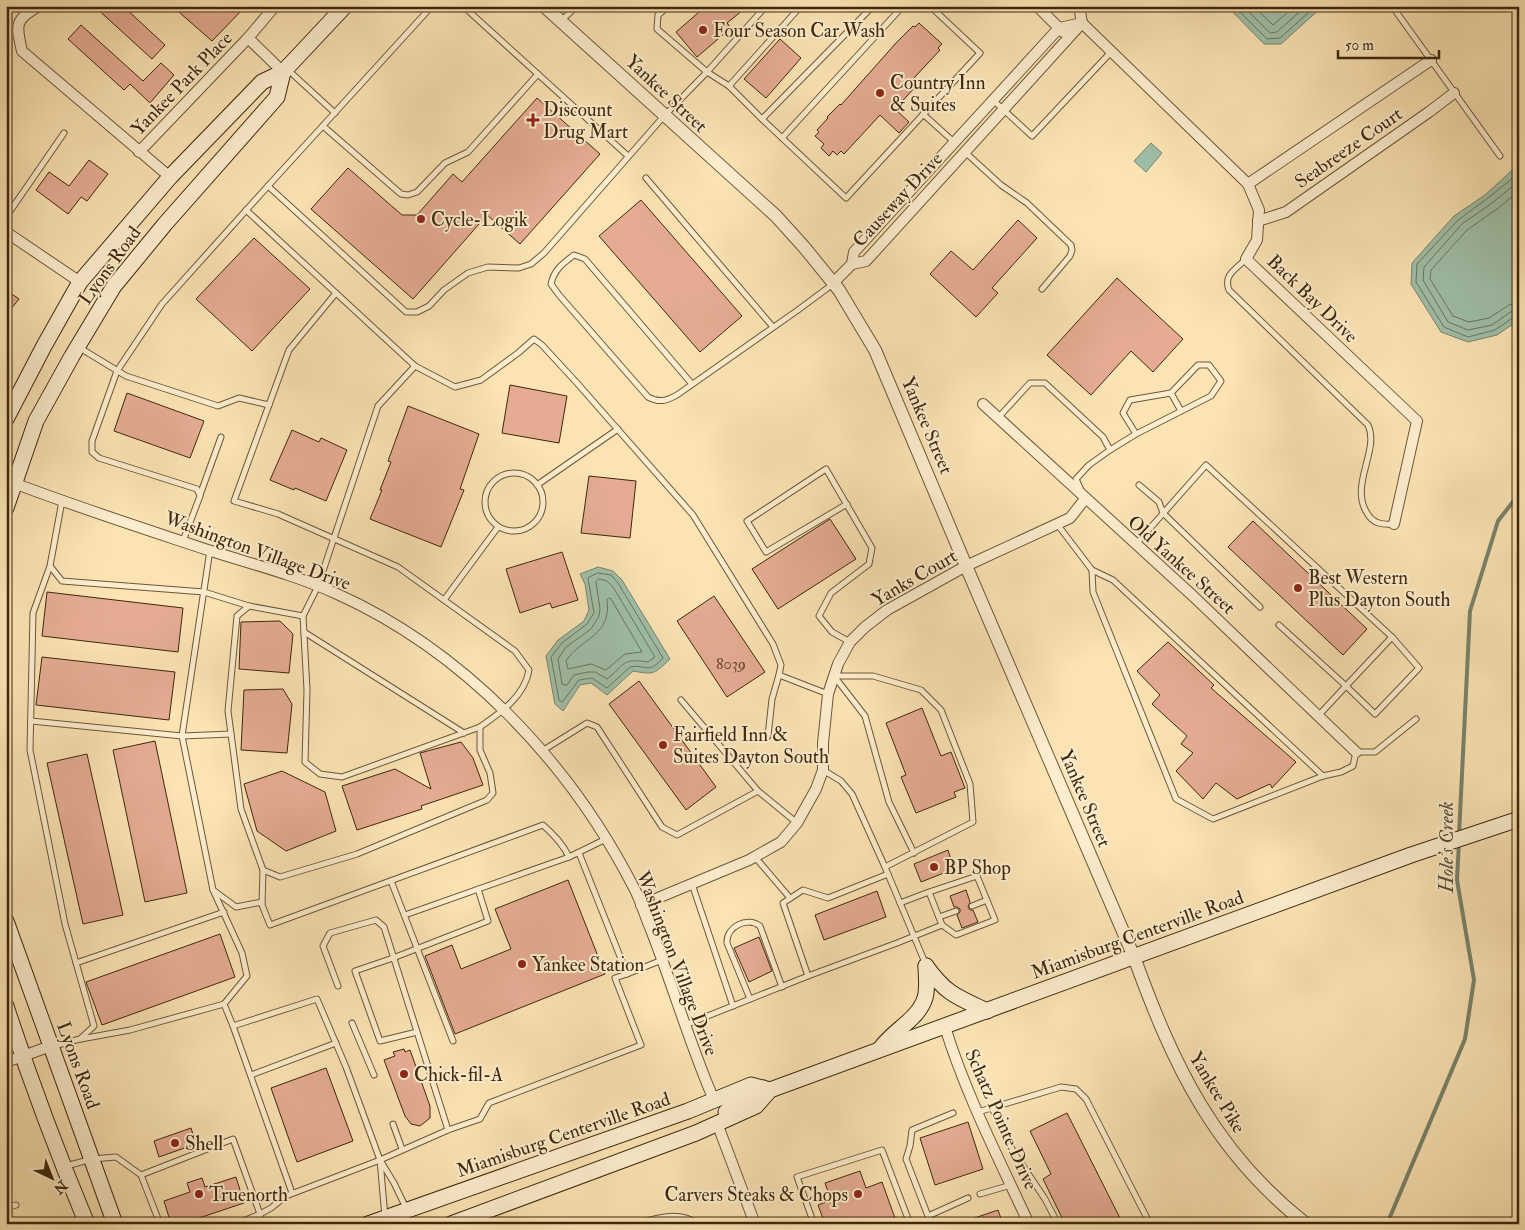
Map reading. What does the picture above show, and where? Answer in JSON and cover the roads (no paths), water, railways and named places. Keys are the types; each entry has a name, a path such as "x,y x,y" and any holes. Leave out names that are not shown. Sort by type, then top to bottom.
{"main road":[{"name":"Lyons Road","path":"6,419 80,282 170,177 262,82 284,70 345,6"},
{"name":"Lyons Road","path":"6,508 10,481 36,420 114,286 165,224 278,97 284,70"},
{"name":"Miamisburg Centerville Road","path":"368,1224 406,1217 678,1115 751,1085 767,1089 878,1052 1411,855 1519,819"},
{"name":"Lyons Road","path":"6,921 115,1224"},
{"path":"926,966 938,982 953,995 987,1011"},
{"path":"878,1052 885,1042 920,1008 925,997 926,966"},
{"path":"6,1006 63,1167 87,1224"},
{"name":"Miamisburg Centerville Road","path":"451,1224 717,1123 756,1106 767,1089"},
{"path":"675,1140 690,1120 705,1115 714,1108 714,1100"}],"street":[{"name":"Yankee Park Place","path":"39,6 24,14 17,29 22,51 170,177"},
{"name":"Yankee Park Place","path":"139,152 248,38 275,6"},
{"name":"Yankee Street","path":"544,6 776,216 833,283 859,321 875,350 1134,957"},
{"path":"1037,6 1069,38"},
{"path":"1059,28 1082,23 1079,6"},
{"name":"Causeway Drive","path":"833,283 852,264 866,261 1082,23"},
{"name":"Back Bay Drive","path":"1082,23 1248,184 1259,210 1256,240 1246,259 1417,421 1394,524"},
{"name":"Causeway Drive","path":"852,264 854,252 1059,28"},
{"name":"Yankee Park Place","path":"248,38 284,70"},
{"name":"Seabreeze Court","path":"1248,184 1430,60"},
{"name":"Seabreeze Court","path":"1258,221 1286,212 1429,112 1454,92"},
{"name":"Causeway Drive","path":"954,142 965,152"},
{"path":"6,232 80,282"},
{"name":"Old Yankee Street","path":"983,404 1192,596 1356,752"},
{"name":"Washington Village Drive","path":"10,481 318,586 369,610 403,630 452,665 504,710 562,775 606,839 635,890 714,1100"},
{"name":"Yanks Court","path":"641,905 754,857 781,842 797,823 813,796 824,770 823,743 828,694 838,664 850,642 865,626 886,610 966,566 1070,518 1085,499"},
{"name":"Yankee Pike","path":"1134,957 1154,1012 1200,1106 1219,1135 1262,1184 1285,1208 1306,1224"},
{"name":"Schatz Pointe Drive","path":"945,1026 954,1057 1029,1224"},
{"path":"6,1062 23,1058 51,1046"},
{"path":"717,1123 755,1224"}],"lane":[{"path":"200,496 197,489 99,458 92,452 92,441 117,371 162,304 432,6"},
{"path":"463,6 628,156"},
{"path":"561,21 577,6"},
{"path":"670,6 658,15 657,29 707,72 729,86 762,120 846,198 980,53 930,6"},
{"path":"268,186 406,312 417,312 429,306 444,290 468,273 488,267 519,268 531,264 544,253 628,156 766,6"},
{"path":"729,86 801,6"},
{"path":"762,120 873,6"},
{"path":"782,138 903,6"},
{"path":"1392,6 1500,156"},
{"path":"992,100 1032,136 1112,51"},
{"path":"284,70 335,113"},
{"path":"323,126 401,194 408,195 417,192 445,163 468,152 538,74"},
{"path":"923,114 954,142"},
{"path":"6,217 64,133"},
{"path":"965,152 1001,185 1027,203 1071,245 1070,256 1042,289"},
{"path":"646,178 773,327"},
{"path":"246,210 416,366 454,387 481,380 534,339 542,345 693,515 773,644 781,665 772,698 768,736"},
{"path":"692,384 585,259 574,255 553,274 551,284 558,295 648,397 657,402 666,400 692,384 833,283"},
{"path":"1246,259 1227,277 1226,284 1229,290 1368,425 1371,430 1370,446 1360,495 1362,507 1375,522 1383,525 1394,524"},
{"path":"336,293 289,350 234,501 278,514 334,539 398,567 515,650 529,670 524,686 504,710 480,727 342,777 320,774 306,762 307,690 303,616 318,586 334,539 378,406 416,366"},
{"path":"78,347 126,376 218,406 239,398 269,405"},
{"path":"1085,499 1076,479 1089,465 1136,434 1211,396 1221,381 1209,365 1198,365 1171,393 1130,400 1123,413 1136,434"},
{"path":"998,418 1030,383 1046,383 1102,437 1110,450"},
{"path":"1171,393 1181,411"},
{"path":"537,485 618,429"},
{"path":"182,541 221,437"},
{"path":"1135,544 1206,465 1392,637 1419,668 1375,714 1279,625"},
{"path":"846,504 766,552 747,521 826,469 872,548 869,564 831,593 819,616 832,632 850,642"},
{"path":"511,472 522,473 532,478 537,485 541,490 544,504 537,520 527,529 509,531 498,527 487,515 484,502 485,496 490,485 500,476 511,472"},
{"path":"1139,485 1159,502 1163,514 1260,607"},
{"path":"62,500 50,566 33,612 30,750 65,924 94,1026 80,1039"},
{"path":"1057,524 1092,570 1113,580 1322,776"},
{"path":"444,600 498,527"},
{"path":"51,1046 130,1030 224,1004 247,976 242,953 213,890 182,736 210,550"},
{"path":"50,566 62,581 204,592 250,606 303,616"},
{"path":"1092,570 1092,592 1176,798 1213,819 1322,776 1341,772 1353,766 1356,752 1375,752 1416,719"},
{"path":"250,606 237,616 228,711 241,809 263,870 262,902 270,925 543,826 566,849 569,857"},
{"path":"304,632 464,733"},
{"path":"1319,715 1392,637"},
{"path":"779,675 828,694"},
{"path":"834,676 865,716 890,802 914,852"},
{"path":"834,676 873,676 921,690 941,710 970,784 973,822 885,867"},
{"path":"681,700 758,791 797,823"},
{"path":"31,721 182,736 231,734"},
{"path":"542,751 587,723 597,727 662,827 677,835 758,791"},
{"path":"263,870 280,877 356,854 487,800 493,792 490,774 480,750 480,727"},
{"path":"824,770 841,781 852,794 926,966"},
{"path":"405,915 569,857 606,839"},
{"path":"579,853 626,974"},
{"path":"754,857 790,898"},
{"path":"808,976 783,903 802,890 828,898 888,874"},
{"path":"900,903 929,892 977,876 995,920 956,934 942,925 929,892"},
{"path":"391,881 453,1041"},
{"path":"692,884 733,1006"},
{"path":"417,1032 380,1042 355,971 488,921 478,889"},
{"path":"213,890 236,907 262,902"},
{"path":"972,906 987,900"},
{"path":"939,917 956,911"},
{"path":"76,963 224,912"},
{"path":"338,986 323,946 330,933 376,920 384,928 448,1130"},
{"path":"750,999 727,943 728,934 738,925 751,922 760,926 782,986"},
{"path":"686,1025 942,925"},
{"path":"236,1224 271,1208 292,1193 380,1160 448,1130 480,1119 489,1103 641,1045 615,978 662,960"},
{"path":"234,1026 317,999 346,1066 380,1160 394,1183 406,1217"},
{"path":"224,1004 234,1026 292,1193"},
{"path":"352,1023 374,1075"},
{"path":"251,1075 336,1043"},
{"path":"978,1112 1061,1087 1076,1089 1086,1099 1150,1224"},
{"path":"992,1108 1013,1151 1045,1199 1058,1224"},
{"path":"930,1224 906,1159 912,1130 953,1113"},
{"path":"393,1124 402,1149"},
{"path":"141,1175 233,1140 260,1214 259,1224"},
{"path":"814,1224 797,1177 882,1150 910,1224"},
{"path":"63,1167 92,1159 116,1157 141,1175 160,1224"},
{"path":"380,1160 388,1221"},
{"path":"980,1194 1011,1185"},
{"path":"928,1216 968,1198"},
{"path":"6,1208 16,1205"},
{"path":"665,1216 668,1224"},
{"path":"636,1224 665,1216 683,1217 698,1224"}],"water":[{"path":"1227,6 1323,6 1281,44 1264,44"},
{"path":"1151,143 1162,153 1146,172 1134,161"},
{"path":"1519,164 1519,320 1497,335 1468,342 1441,332 1411,284 1412,263 1454,216 1485,195"},
{"path":"598,567 613,571 622,580 670,659 654,672 633,671 607,695 591,683 580,685 563,711 555,704 546,656 558,640 584,621 589,610 585,584 580,574"}],"waterway":[{"name":"Hole's Creek","path":"1459,835 1470,611 1498,521 1519,494"},
{"name":"Hole's Creek","path":"1387,1224 1465,1039 1474,980 1457,880 1459,842"}],"place":[{"name":"Four Season Car Wash","path":"703,30"},
{"name":"Country Inn & Suites","path":"880,93"},
{"name":"Discount Drug Mart","path":"533,120"},
{"name":"Cycle-Logik","path":"421,219"},
{"name":"Best Western Plus Dayton South","path":"1298,588"},
{"name":"Fairfield Inn & Suites Dayton South","path":"663,745"},
{"name":"BP Shop","path":"934,867"},
{"name":"Yankee Station","path":"522,964"},
{"name":"Chick-fil-A","path":"404,1074"},
{"name":"Shell","path":"175,1143"},
{"name":"Truenorth","path":"199,1194"},
{"name":"Carvers Steaks & Chops","path":"858,1194"}]}
